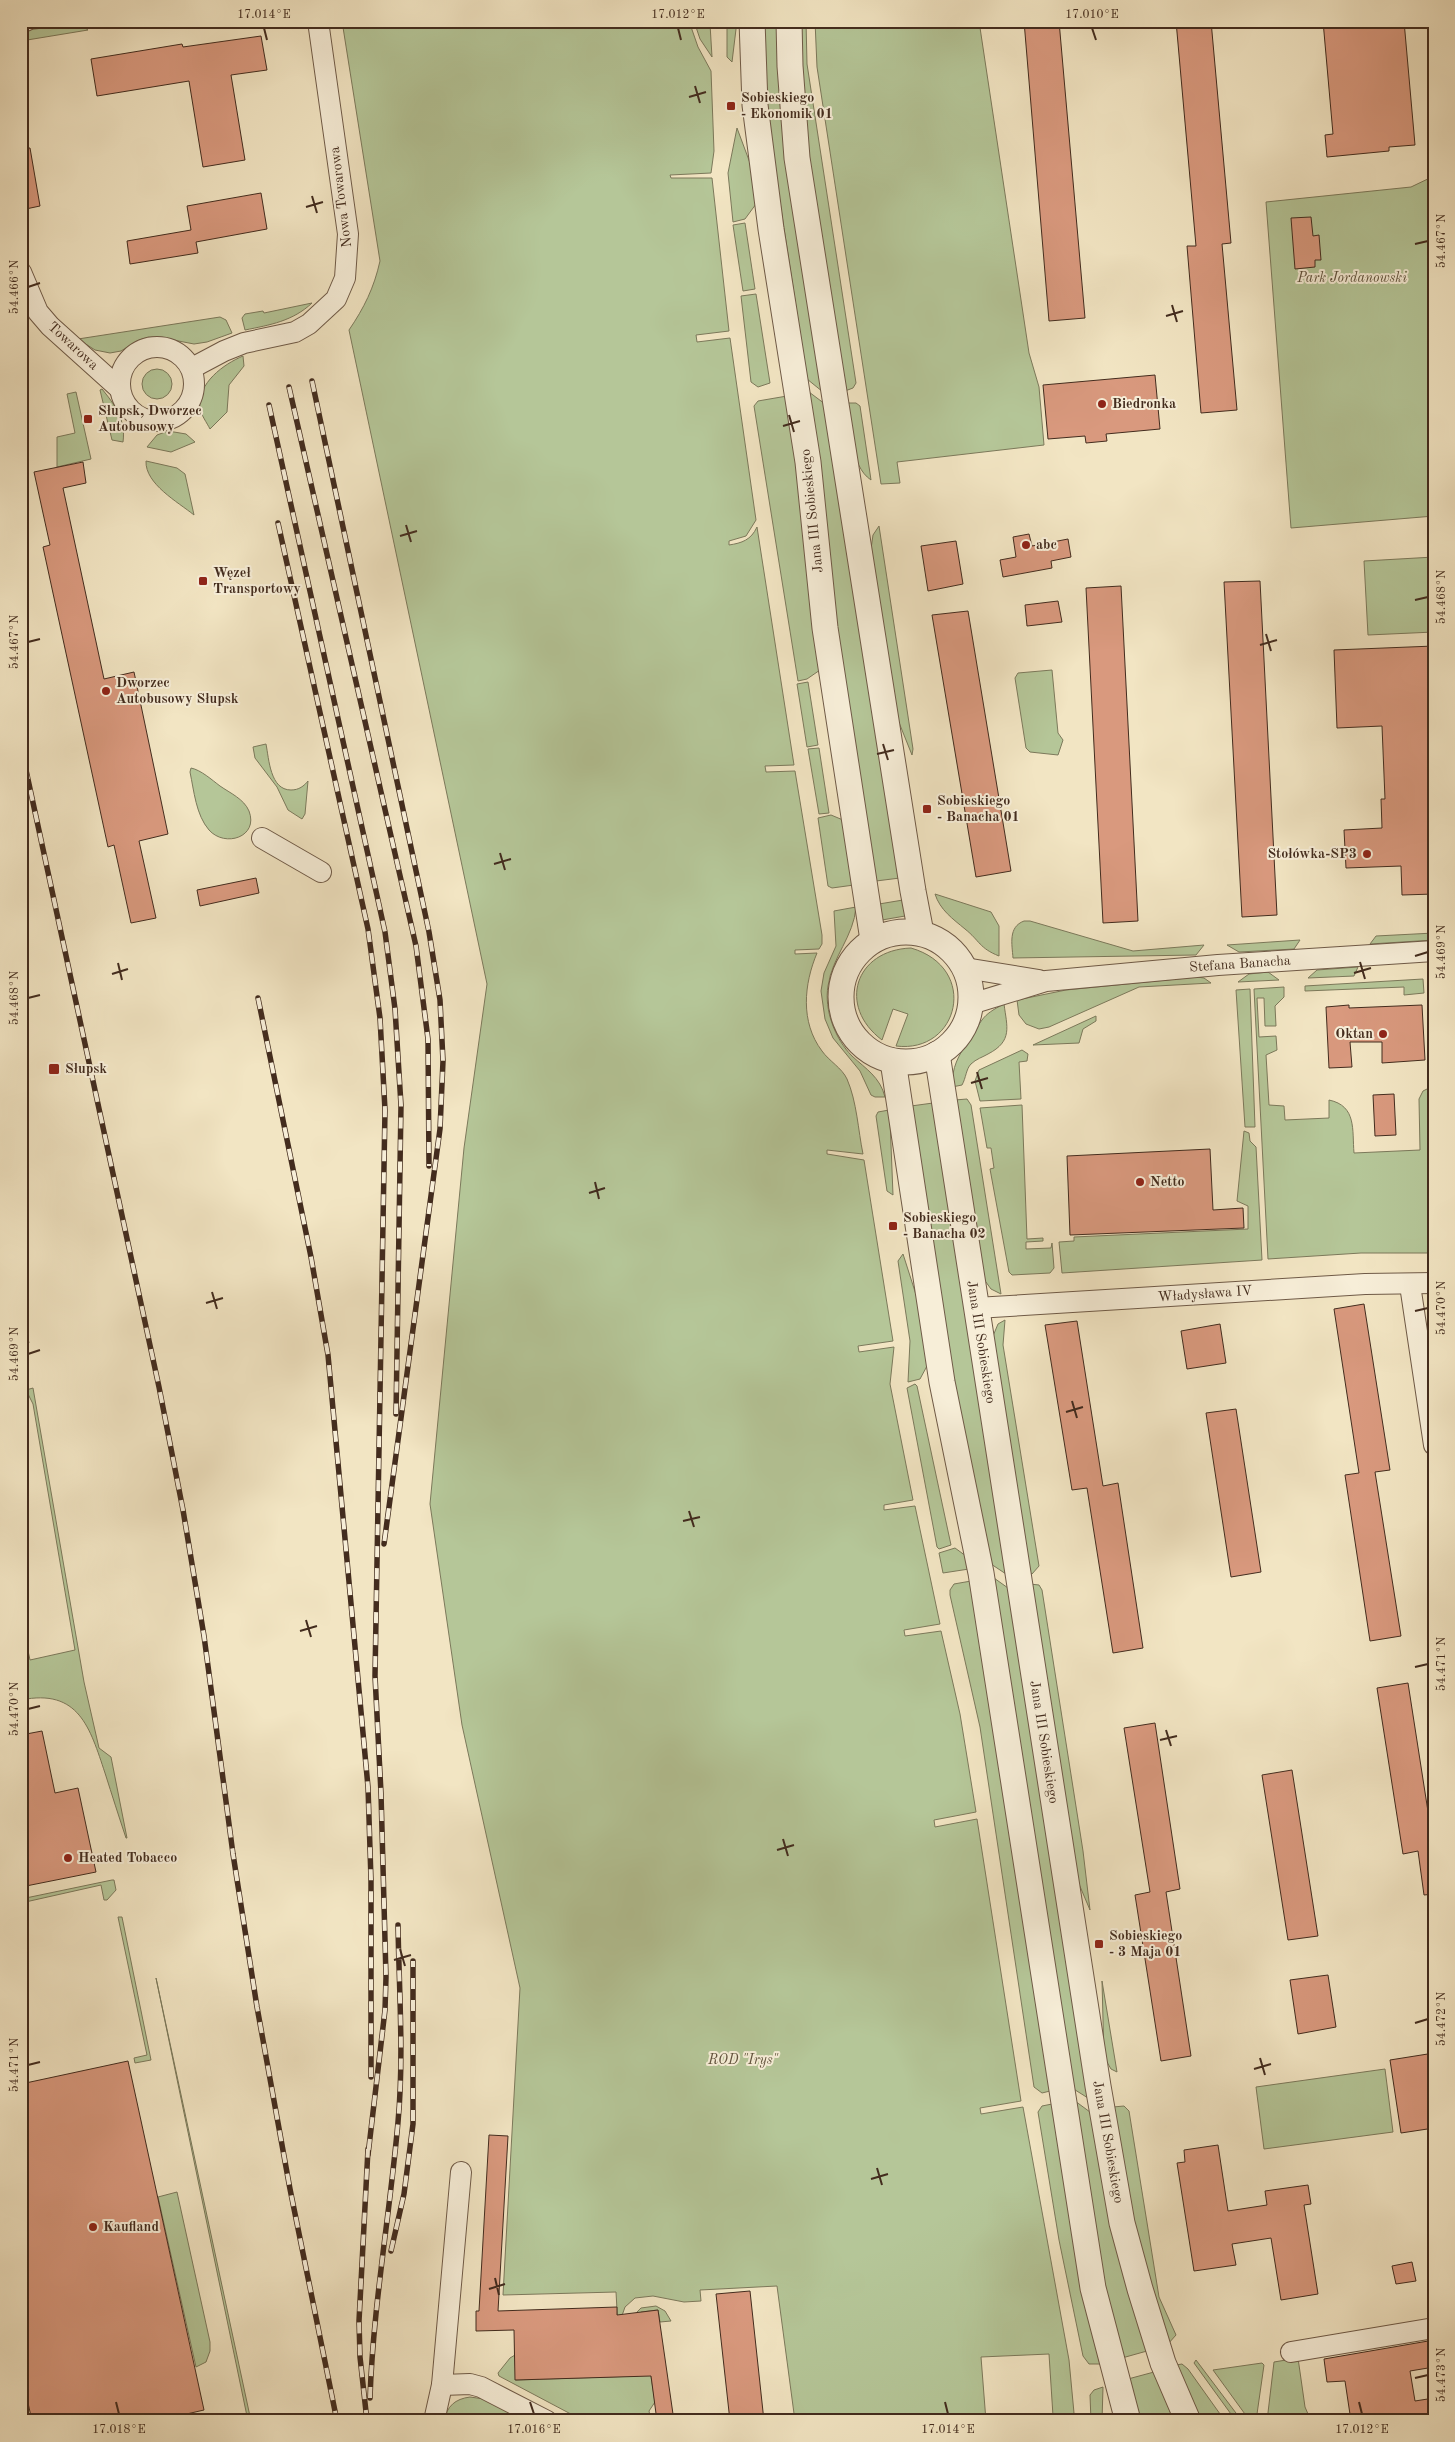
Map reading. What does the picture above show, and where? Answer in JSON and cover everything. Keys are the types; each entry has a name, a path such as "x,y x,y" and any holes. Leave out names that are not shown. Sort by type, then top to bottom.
{"street":[{"path":"21,22 26,21"},
{"name":"Nowa Towarowa","path":"192,368 244,343 295,332 308,324 336,299 345,278 348,234 318,21"},
{"name":"Jana III Sobieskiego","path":"752,21 755,105 771,229 808,462 825,628 873,940"},
{"path":"789,21 790,66 797,158 921,933"},
{"name":"Towarowa","path":"21,272 38,312 120,389"},
{"path":"160,348 175,351 192,368 195,383 192,400 184,410 167,419 149,421 136,416 124,402 120,389 123,371 128,360 147,349 160,348"},
{"path":"262,838 321,872"},
{"path":"905,931 921,933 939,940 954,952 965,968 970,986 971,1004 960,1033 950,1045 937,1054 916,1061 893,1061 877,1055 862,1045 851,1032 841,1005 842,980 854,957 873,940 888,933 905,931"},
{"name":"Stefana Banacha","path":"971,1004 1046,981 1218,965 1434,951"},
{"name":"Stefana Banacha","path":"965,968 1046,981"},
{"name":"Jana III Sobieskiego","path":"937,1054 1098,2086 1122,2223 1159,2354 1188,2421"},
{"path":"893,1061 942,1382 981,1573 1083,2229 1095,2296 1125,2409 1114,2421"},
{"name":"Władysława IV","path":"976,1308 1365,1284 1434,1283"},
{"path":"1410,1284 1434,1446"},
{"path":"434,2421 442,2385 461,2172"},
{"path":"1291,2352 1434,2328"},
{"path":"442,2385 470,2384 481,2387 547,2421"}],"green space":[{"name":"ROD \"Irys\"","path":"342,21 689,21 698,47 711,71 714,151 711,173 670,175 671,178 712,178 729,331 696,335 697,342 730,338 756,520 746,536 729,541 729,545 746,540 757,527 794,765 765,766 766,772 795,771 822,935 822,944 819,949 795,950 795,954 817,953 809,977 806,1003 807,1015 815,1040 822,1051 842,1071 847,1079 855,1107 863,1154 827,1150 827,1154 864,1160 893,1341 858,1346 859,1352 894,1347 890,1384 913,1500 884,1505 884,1510 915,1506 940,1624 904,1630 905,1636 941,1631 960,1714 976,1812 934,1820 935,1827 977,1819 1021,2101 980,2108 981,2114 1023,2107 1069,2360 1074,2413 1071,2415 1053,2416 1049,2354 981,2357 986,2421 795,2421 777,2286 700,2290 701,2301 684,2302 653,2296 635,2298 625,2307 618,2327 616,2292 503,2295 520,1988 462,1725 430,1504 464,1148 487,984 349,330 368,297 380,261"},
{"path":"694,21 708,21 710,24 712,57 700,39"},
{"path":"727,21 737,21 732,62 727,57"},
{"path":"763,21 777,21 823,392 807,379 767,117"},
{"path":"799,21 806,21 807,64 856,383 853,388 845,391 805,125"},
{"path":"815,21 979,21 1029,353 1039,387 1044,445 897,462 900,483 881,484 817,67"},
{"path":"71,24 81,25 88,30 21,41 21,31"},
{"path":"737,128 750,163 756,204 745,219 733,222 728,173"},
{"name":"Park Jordanowski","path":"1434,176 1434,516 1291,528 1266,202 1411,187"},
{"path":"745,223 755,289 743,291 733,225"},
{"path":"756,294 770,383 758,387 751,382 741,296"},
{"path":"312,303 289,318 245,330 242,318 245,314 263,311 264,313"},
{"path":"220,317 226,320 232,333 207,342 194,344 148,337 137,341 121,351 110,353 95,350 78,339"},
{"path":"243,356 244,366 229,385 227,412 210,429 200,408 203,390 220,369"},
{"path":"157,369 163,370 171,378 171,390 163,398 157,399 151,398 143,390 142,384 143,378 151,370"},
{"path":"102,389 115,407 121,420 123,442 112,440 100,390"},
{"path":"76,392 91,459 57,467 57,437 75,433 67,394"},
{"path":"809,392 825,404 900,878 876,881 837,630"},
{"path":"787,396 798,466 820,670 807,679 798,681 754,406 758,401"},
{"path":"847,403 856,403 860,406 871,480 864,474 855,456"},
{"path":"168,431 186,434 195,442 171,452 147,447 157,435"},
{"path":"146,461 177,468 185,474 194,515 157,485 147,469"},
{"path":"879,526 913,749 912,755 898,720 871,549 873,535"},
{"path":"1434,557 1434,632 1368,635 1364,561"},
{"path":"1052,670 1058,733 1063,740 1058,755 1030,752 1026,748 1015,678 1018,673"},
{"path":"808,682 818,745 807,747 797,684"},
{"path":"266,744 272,773 279,785 284,789 294,790 305,785 308,781 305,814 302,819 288,810 277,787 255,758 253,747"},
{"path":"819,748 829,813 819,814 808,749"},
{"path":"191,768 199,771 244,803 249,811 251,820 245,833 231,839 223,838 209,830 201,817 196,802 190,772"},
{"path":"831,815 843,820 854,885 832,888 828,886 818,818"},
{"path":"935,894 991,912 999,926 999,956 983,947 970,933 947,914"},
{"path":"903,900 905,916 882,920 879,904"},
{"path":"856,907 851,928 830,975 827,995 829,1014 836,1033 846,1049 876,1079 885,1097 871,1095 860,1071 833,1038 825,1019 821,991 824,973 836,946 834,911"},
{"path":"1024,921 1030,921 1133,951 1204,945 1196,955 1013,958 1013,932 1015,927"},
{"path":"1434,933 1434,940 1370,944 1376,936"},
{"path":"1300,940 1294,949 1239,952 1227,945"},
{"path":"911,948 933,958 947,973 953,990 953,1008 947,1024 935,1037 918,1045 896,1046 908,1014 893,1009 882,1040 868,1026 860,1012 857,996 859,982 865,969 877,958 892,951"},
{"path":"1358,967 1354,976 1308,978 1317,970"},
{"path":"1268,972 1279,980 1238,982 1249,974"},
{"path":"1197,977 1204,978 1211,983 1139,987 1049,1027 1039,1029 1026,1024 1019,1015 1017,1000 1066,990"},
{"path":"1423,979 1424,993 1404,995 1404,987 1305,991 1305,986"},
{"path":"1284,987 1284,997 1275,1006 1276,1026 1265,1026 1264,998 1257,998 1259,1037 1276,1036 1277,1050 1266,1055 1269,1105 1284,1106 1285,1120 1329,1118 1329,1100 1338,1103 1349,1113 1353,1128 1354,1153 1420,1150 1419,1099 1423,1091 1429,1088 1434,1253 1361,1253 1268,1259 1254,989"},
{"path":"1250,989 1255,1127 1245,1127 1236,990"},
{"path":"1004,1004 1007,1026 1005,1039 996,1049 971,1064 962,1085 952,1087 954,1068 965,1046 986,1015"},
{"path":"1096,1016 1096,1021 1083,1029 1079,1043 1033,1045"},
{"path":"1022,1050 1028,1054 1027,1061 1019,1062 1021,1099 980,1101 975,1081 979,1070"},
{"path":"967,1099 971,1105 1001,1294 991,1289 983,1278 955,1100"},
{"path":"933,1103 1006,1574 991,1564 955,1390 911,1106"},
{"path":"1022,1105 1027,1239 1043,1238 1043,1241 1026,1242 1026,1249 1051,1248 1052,1243 1054,1268 1050,1273 1012,1275 1009,1272 990,1169 994,1168 991,1148 987,1148 980,1108"},
{"path":"889,1110 893,1195 887,1191 876,1116 878,1112"},
{"path":"1244,1131 1249,1133 1250,1141 1256,1147 1262,1260 1062,1273 1059,1242 1074,1241 1074,1237 1248,1229 1248,1206 1237,1201"},
{"path":"903,1254 919,1304 927,1366 920,1379 908,1382 910,1341 898,1261"},
{"path":"21,1308 29,1343 21,1345"},
{"path":"1005,1320 1003,1345 1039,1566 1032,1574 1030,1574 993,1336 998,1324"},
{"path":"915,1384 917,1386 951,1545 939,1549 937,1547 907,1388"},
{"path":"33,1388 84,1682 99,1748 111,1757 127,1838 94,1741 79,1715 69,1706 56,1700 41,1698 21,1700 21,1647 27,1646 30,1660 75,1650 33,1404 26,1390"},
{"path":"955,1548 966,1556 969,1569 943,1573 939,1553"},
{"path":"994,1578 1008,1588 1088,2098 1072,2088"},
{"path":"971,1581 1050,2091 1042,2093 1034,2087 980,1727 950,1595 950,1590 954,1584"},
{"path":"1030,1584 1039,1585 1042,1590 1083,1851 1090,1910 1079,1884"},
{"path":"114,1880 116,1890 107,1900 104,1900 101,1885 21,1903 21,1899"},
{"path":"118,1917 122,1917 151,2060 135,2063 134,2058 147,2055"},
{"path":"156,1978 251,2421 248,2421"},
{"path":"1102,1981 1117,2072 1111,2069 1104,2057"},
{"path":"1385,2069 1393,2132 1264,2149 1256,2087"},
{"path":"1075,2101 1090,2112 1108,2211 1147,2351 1122,2358 1102,2274"},
{"path":"1052,2104 1084,2298 1100,2364 1089,2364 1083,2356 1059,2240 1038,2112 1042,2106"},
{"path":"1124,2106 1129,2111 1159,2297 1176,2335 1168,2344 1138,2242 1113,2107"},
{"path":"177,2192 210,2342 210,2351 206,2362 196,2367 158,2197"},
{"path":"656,2306 665,2311 671,2321 660,2322 658,2310 641,2312 655,2402 649,2411 651,2421 595,2421 588,2416 584,2421 499,2376 498,2373 510,2358 515,2355 516,2380 638,2376 636,2313 641,2308"},
{"path":"1298,2358 1305,2407 1311,2421 1267,2421 1274,2362"},
{"path":"1196,2360 1242,2421 1236,2421 1194,2363"},
{"path":"1262,2363 1264,2365 1256,2421 1250,2421 1213,2370"},
{"path":"1182,2364 1188,2369 1225,2421 1202,2421 1176,2365"},
{"path":"1154,2372 1174,2421 1141,2421 1128,2379"},
{"path":"1103,2387 1102,2421 1091,2421 1090,2395 1094,2390"},
{"path":"470,2397 484,2399 525,2421 444,2421 447,2411 452,2404 460,2399"}],"building":[{"path":"1024,21 1059,21 1085,318 1049,321"},
{"path":"1176,21 1211,21 1231,243 1222,244 1237,410 1201,413 1187,246 1196,246"},
{"path":"1323,21 1404,21 1415,145 1389,147 1389,151 1327,157 1325,135 1333,134"},
{"path":"261,36 267,70 231,75 245,160 203,167 189,81 97,96 91,59 182,44 183,47"},
{"path":"21,148 30,148 40,206 21,210"},
{"path":"261,193 267,229 196,242 198,253 130,264 127,241 191,230 187,206"},
{"path":"1311,217 1313,236 1319,235 1321,260 1315,260 1315,267 1295,269 1291,218"},
{"name":"Biedronka","path":"1155,375 1160,429 1106,434 1107,441 1086,443 1085,436 1048,439 1043,385"},
{"name":"Dworzec Autobusowy Słupsk","path":"83,462 86,483 63,488 104,679 134,672 168,834 139,841 156,918 131,923 114,845 108,847 43,547 50,545 34,472"},
{"path":"1029,534 1032,546 1068,539 1071,557 1051,561 1052,568 1003,577 1000,560 1016,557 1013,537"},
{"path":"956,541 963,584 928,591 921,546"},
{"path":"1260,581 1277,915 1242,917 1224,582"},
{"path":"1121,586 1138,921 1103,923 1086,588"},
{"path":"1058,601 1062,622 1027,626 1025,605"},
{"path":"968,611 1011,871 976,877 932,615"},
{"path":"1434,646 1434,894 1402,895 1401,866 1346,868 1344,830 1382,828 1381,799 1385,799 1382,726 1337,728 1334,650"},
{"path":"256,878 259,893 200,906 197,890"},
{"path":"1349,1005 1349,1008 1422,1005 1425,1060 1382,1063 1382,1042 1350,1042 1352,1067 1329,1068 1326,1007"},
{"path":"1394,1094 1396,1135 1375,1136 1373,1095"},
{"name":"Netto","path":"1210,1149 1213,1210 1243,1208 1244,1228 1070,1235 1067,1156"},
{"path":"1364,1304 1390,1470 1375,1472 1401,1636 1370,1641 1345,1475 1359,1473 1334,1309"},
{"path":"1077,1321 1103,1486 1118,1483 1143,1648 1113,1653 1087,1488 1072,1490 1045,1325"},
{"path":"1220,1324 1226,1363 1187,1369 1181,1331"},
{"path":"1236,1409 1261,1572 1231,1577 1206,1413"},
{"path":"1408,1683 1434,1850 1434,1894 1424,1895 1418,1851 1403,1854 1377,1688"},
{"path":"1155,1723 1180,1889 1166,1892 1191,2056 1161,2061 1135,1895 1150,1892 1124,1728"},
{"path":"42,1731 55,1793 78,1788 96,1872 21,1887 21,1735"},
{"path":"1292,1770 1318,1936 1288,1940 1262,1775"},
{"path":"1328,1975 1336,2027 1298,2034 1290,1980"},
{"path":"1434,2053 1434,2128 1401,2133 1390,2060"},
{"name":"Kaufland","path":"128,2061 204,2410 156,2421 32,2421 21,2371 21,2084"},
{"path":"489,2135 508,2136 498,2311 617,2307 617,2315 658,2310 674,2421 657,2421 651,2376 515,2380 514,2330 476,2331 476,2311 479,2311"},
{"path":"1218,2145 1228,2211 1267,2205 1265,2191 1308,2185 1311,2204 1304,2205 1318,2294 1281,2300 1271,2238 1232,2244 1236,2265 1194,2271 1177,2163 1185,2162 1184,2150"},
{"path":"1412,2262 1416,2281 1396,2284 1392,2266"},
{"path":"750,2291 764,2421 730,2421 716,2294"},
{"path":"1434,2340 1434,2367 1410,2371 1415,2401 1434,2398 1434,2421 1351,2421 1345,2381 1327,2382 1324,2359"}],"railway":[{"path":"312,381 429,932 440,1000 443,1061 440,1129 384,1544"},
{"path":"289,387 416,946 428,1039 429,1166"},
{"path":"269,405 385,932 395,1009 401,1105 396,1414"},
{"path":"278,523 368,929 380,1018 385,1110 375,1676 381,1793 386,1977 385,2010 368,2155"},
{"path":"21,747 159,1387 183,1510 204,1636 233,1854 257,2007 290,2189 337,2421"},
{"path":"258,998 311,1257 328,1355 368,1787 371,1880 371,2077"},
{"path":"370,2398 378,2294 395,2156 400,2098 401,2048 398,1925"},
{"path":"391,2251 404,2194 413,2124 413,1961"},
{"path":"367,2421 360,2357 359,2321 368,2149"}],"place":[{"name":"Sobieskiego - Ekonomik 01","path":"731,106"},
{"name":"Biedronka","path":"1102,404"},
{"name":"Słupsk, Dworzec Autobusowy","path":"88,419"},
{"name":"abc","path":"1026,545"},
{"name":"Węzeł Transportowy","path":"203,581"},
{"name":"Dworzec Autobusowy Słupsk","path":"106,691"},
{"name":"Sobieskiego - Banacha 01","path":"927,809"},
{"name":"Stołówka-SP3","path":"1367,854"},
{"name":"Oktan","path":"1383,1034"},
{"name":"Słupsk","path":"54,1069"},
{"name":"Netto","path":"1140,1182"},
{"name":"Sobieskiego - Banacha 02","path":"893,1226"},
{"name":"Heated Tobacco","path":"68,1858"},
{"name":"Sobieskiego - 3 Maja 01","path":"1099,1944"},
{"name":"Kaufland","path":"93,2227"}]}
